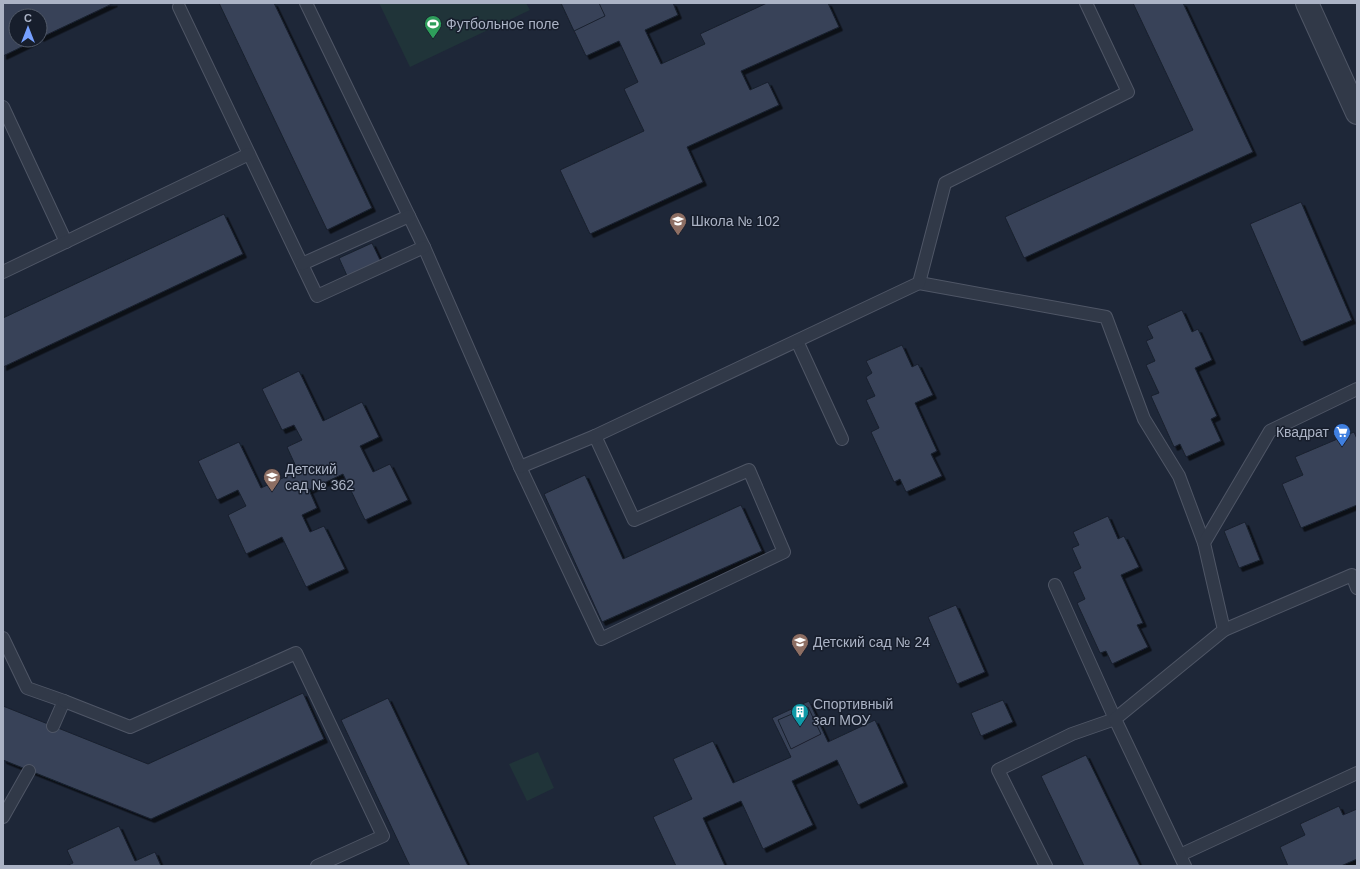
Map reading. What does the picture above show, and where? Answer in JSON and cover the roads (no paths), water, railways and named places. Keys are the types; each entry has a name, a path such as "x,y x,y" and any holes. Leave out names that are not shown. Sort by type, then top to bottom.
{"street":[{"path":"1307,3 1357,113"}],"lane":[{"path":"306,3 424,247 520,467 601,638 784,552 750,470 634,520 595,436"},
{"path":"919,283 945,184 1128,92 1086,3"},
{"path":"179,7 316,296 424,247"},
{"path":"3,107 66,242"},
{"path":"3,272 249,154"},
{"path":"302,264 409,216"},
{"path":"520,467 595,436 919,283 1106,317 1144,419 1179,476 1204,543 1224,630"},
{"path":"797,341 842,439"},
{"path":"1204,543 1270,431 1357,389"},
{"path":"1046,866 998,770 1072,734 1115,719 1224,630 1352,575 1357,588"},
{"path":"1055,585 1115,719 1183,861 1357,773"},
{"path":"3,638 27,688 130,727 296,653 383,836 317,866"},
{"path":"53,726 64,701"},
{"path":"3,817 29,770"}],"place":[{"name":"Футбольное поле","path":"433,39"},
{"name":"Школа № 102","path":"678,236"},
{"name":"Квадрат","path":"1342,447"},
{"name":"Детский сад № 362","path":"272,492"},
{"name":"Детский сад № 24","path":"800,657"},
{"name":"Спортивный зал МОУ","path":"800,727"}]}
